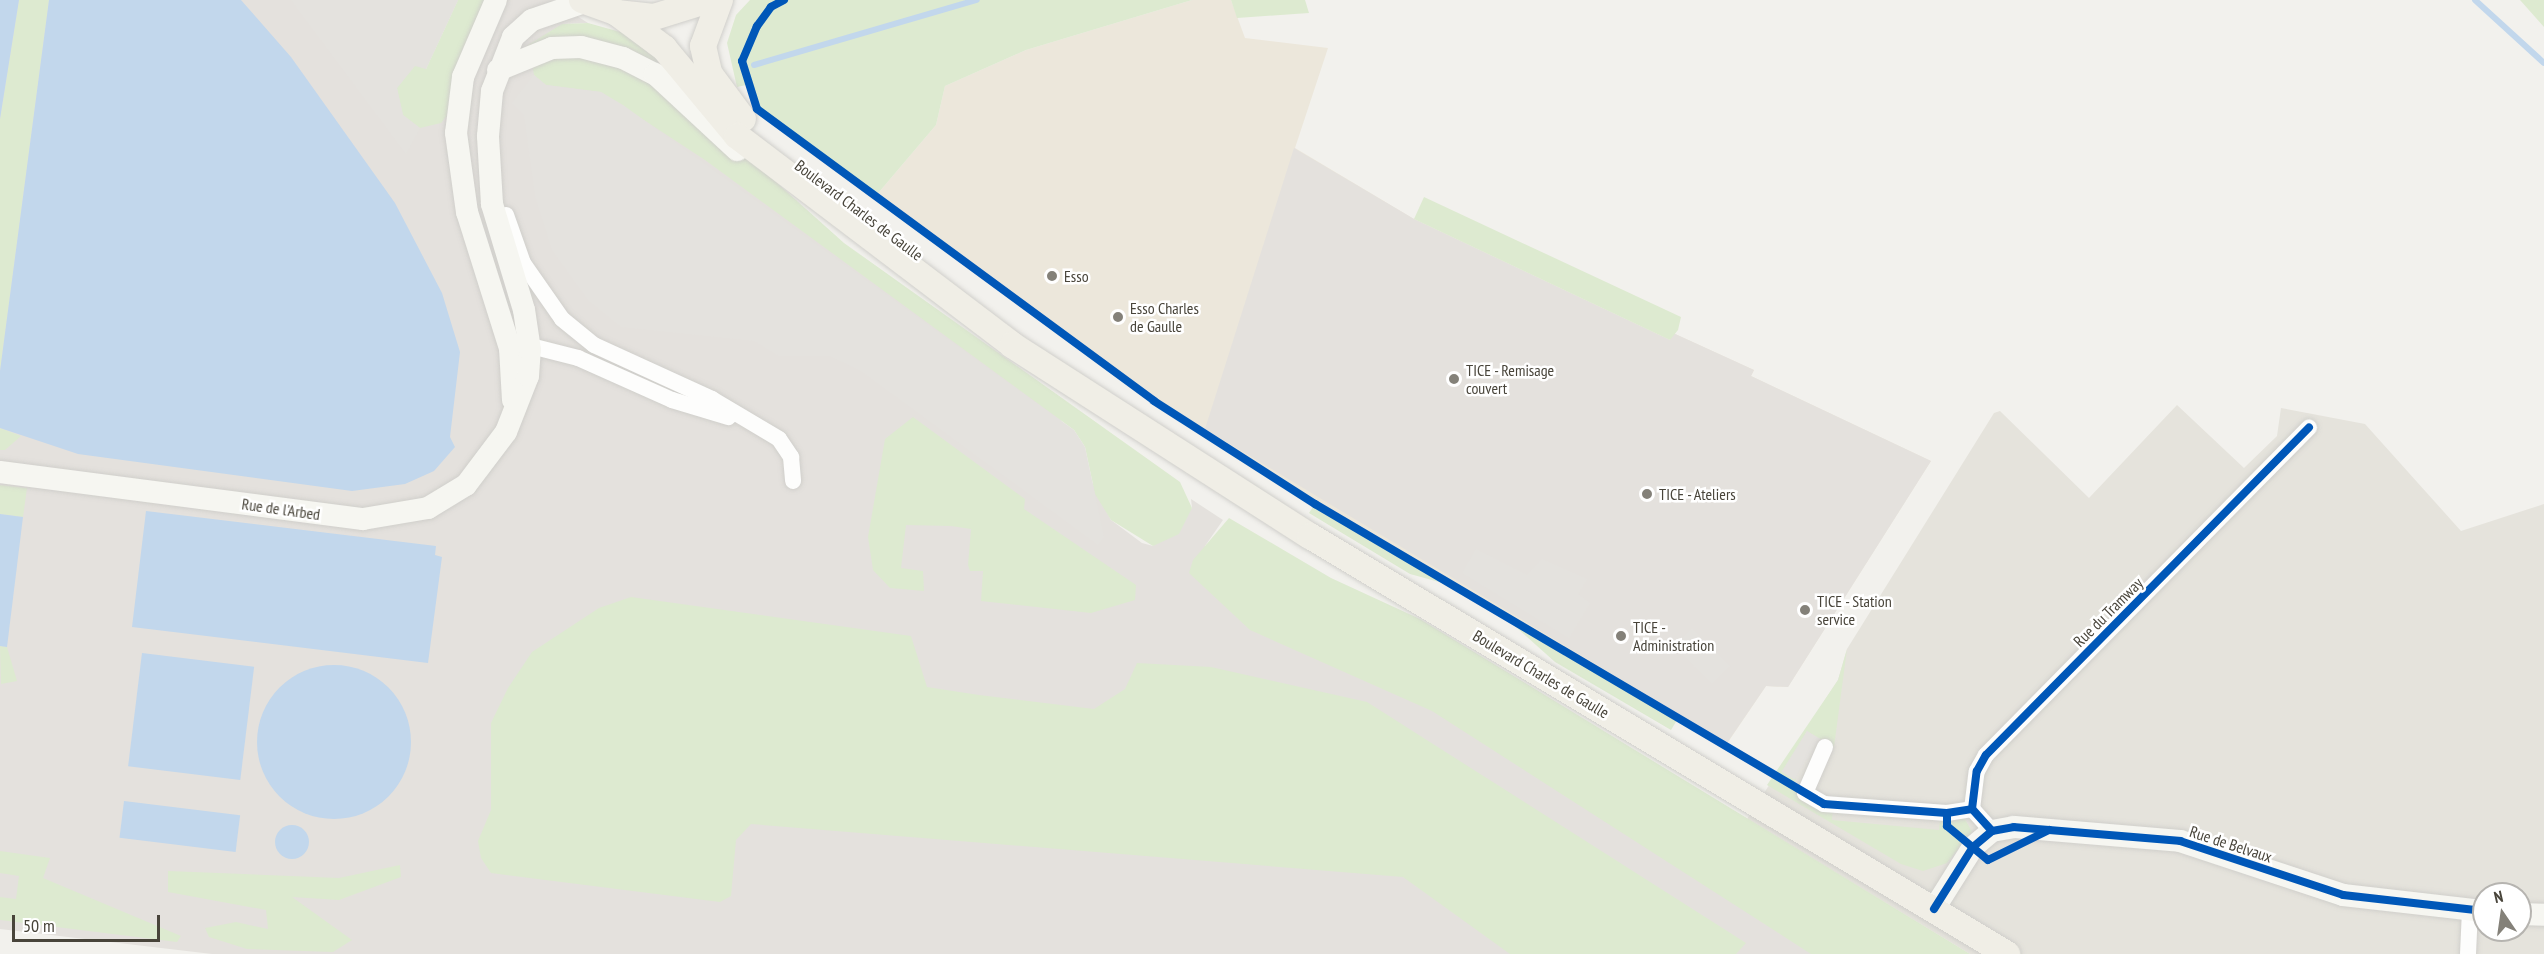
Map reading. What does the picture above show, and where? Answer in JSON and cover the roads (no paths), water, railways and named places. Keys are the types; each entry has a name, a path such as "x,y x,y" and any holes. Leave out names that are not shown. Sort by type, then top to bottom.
{"main road":[{"name":"Rue de l'Arbed","path":"496,0 463,77 456,133 466,212 510,348 513,411"},
{"path":"584,1 617,13 654,16 709,0"},
{"name":"Boulevard Charles de Gaulle","path":"720,0 703,46 709,73 746,122 1022,332 1080,385"},
{"name":"Rue de l'Arbed","path":"0,472 385,519 428,508 466,485 495,452 528,376 530,350 525,310 492,204 489,169 489,109 498,70 513,37 532,20 584,1"},
{"name":"Boulevard Charles de Gaulle","path":"617,13 664,48 737,135 814,197 1012,345 1080,385 1310,536 2007,954"},
{"name":"Boulevard Charles de Gaulle","path":"498,70 552,48 581,47 623,58 655,74 767,174 814,197"},
{"name":"Rue de Belvaux","path":"1992,831 2014,827 2180,841 2343,895 2472,910"},
{"path":"1934,909 1973,847 1992,831"}],"street":[{"path":"489,169 523,262 562,319 604,351 761,427 779,439 791,457 793,481"},
{"path":"461,177 477,208 518,340 530,350 578,358 672,400 761,427"},
{"name":"Rue du Tramway","path":"1972,809 1977,771 1986,755 2309,428"},
{"path":"1825,747 1805,793 1833,805 1947,813 1972,809 1992,831"},
{"path":"2468,954 2472,935"}],"water":[{"path":"0,0 19,0 0,119"},
{"path":"49,0 241,0 291,57 395,203 442,293 460,352 450,437 455,447 434,471 405,484 352,491 78,454 0,428 0,371"},
{"path":"146,511 436,546 435,555 442,557 428,663 132,627"},
{"path":"0,514 23,517 7,647 0,646"},
{"path":"142,653 254,667 240,780 128,766"},
{"path":"334,665 349,666 364,671 389,687 405,712 410,727 410,757 405,772 389,797 364,813 349,818 334,819 319,818 304,813 279,797 263,772 258,757 257,742 258,727 263,712 279,687 304,671 319,666"},
{"path":"124,801 240,815 236,852 119,838"},
{"path":"292,825 304,830 309,842 304,854 292,859 280,854 275,842 280,830"}],"waterway":[{"path":"754,65 977,0"},
{"path":"2475,0 2544,63"}],"place":[{"name":"Esso","path":"1052,276"},
{"name":"Esso Charles de Gaulle","path":"1118,317"},
{"name":"TICE - Remisage couvert","path":"1454,379"},
{"name":"TICE - Ateliers","path":"1647,494"},
{"name":"TICE - Station service","path":"1805,610"},
{"name":"TICE - Administration","path":"1621,636"}]}
